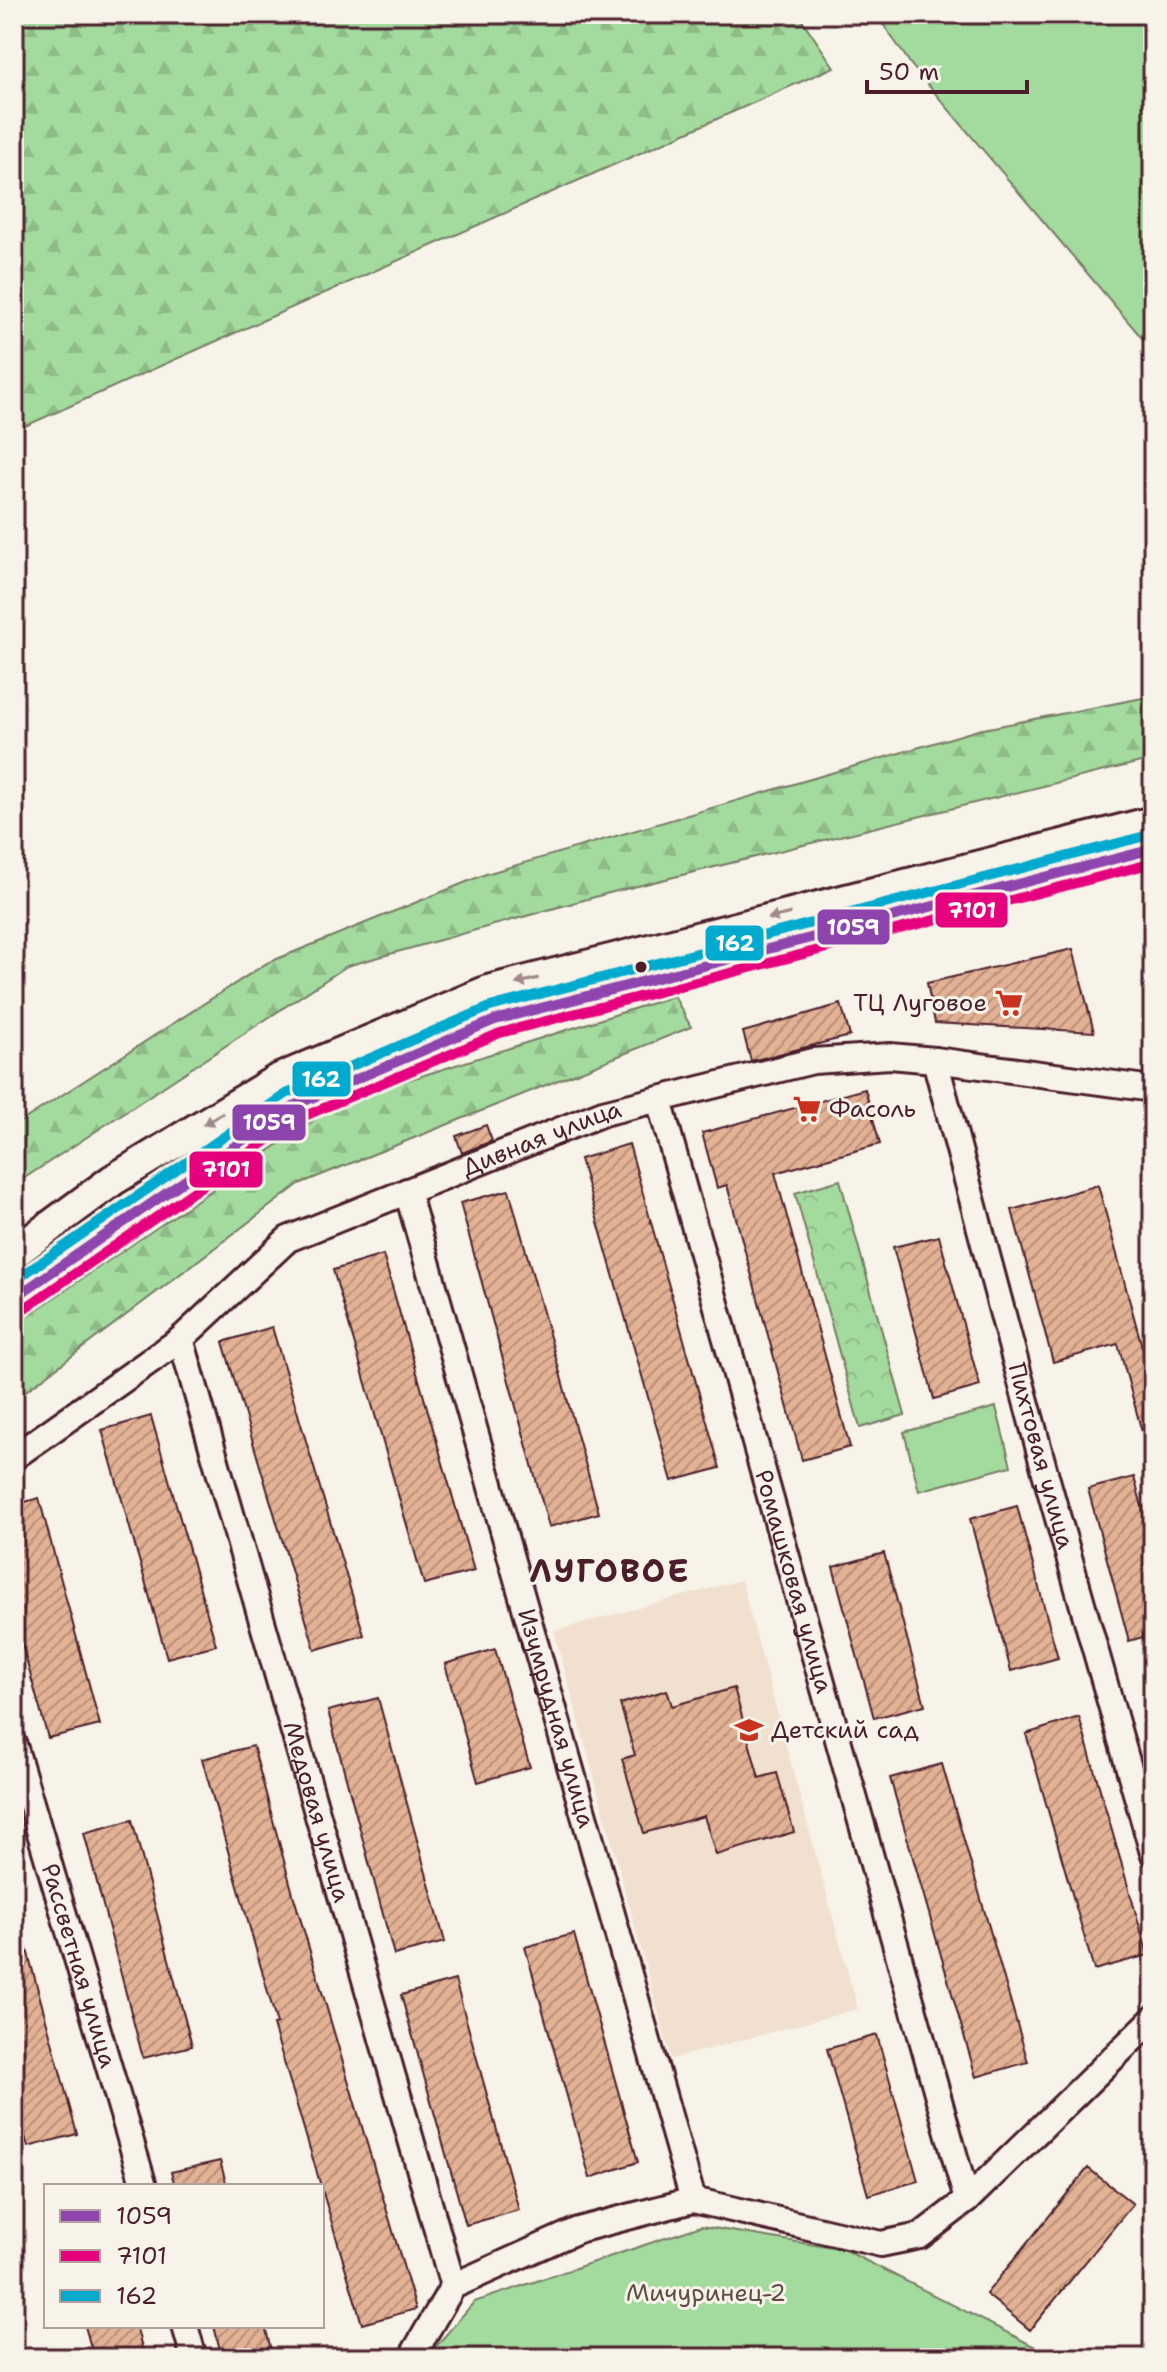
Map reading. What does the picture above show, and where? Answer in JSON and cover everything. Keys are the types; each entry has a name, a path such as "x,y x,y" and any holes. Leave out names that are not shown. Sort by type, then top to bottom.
{"main road":[{"path":"14,1253 113,1180 277,1080 488,991 1153,822"},
{"path":"14,1298 293,1106 495,1020 1153,849"}],"street":[{"name":"Дивная улица","path":"14,1457 181,1339 288,1239 603,1113 813,1061 890,1056 1153,1089"},
{"name":"Пихтовая улица","path":"935,1060 1046,1476 1153,1853"},
{"name":"Ромашковая улица","path":"659,1100 967,2200"},
{"name":"Изумрудная улица","path":"407,1191 693,2200"},
{"name":"Медовая улица","path":"181,1339 453,2286"},
{"name":"Рассветная улица","path":"14,1745 143,2184"},
{"path":"411,2358 453,2286 578,2230 693,2200 881,2244 920,2236 967,2200 1153,2019"},
{"path":"186,2328 194,2358"}],"shaded area":[{"path":"741,1580 858,2009 671,2059 554,1631"}],"green space":[{"path":"14,14 798,14 834,67 14,431"},
{"path":"876,14 1153,14 1153,351 912,66"},
{"path":"1153,696 1153,759 609,893 347,966 14,1185 14,1126 267,963 486,874 978,730"},
{"path":"674,996 691,1027 299,1184 14,1400 14,1325 342,1101"},
{"path":"840,1180 905,1415 860,1428 795,1193"},
{"path":"996,1407 1011,1466 919,1491 904,1432"},
{"name":"Мичуринец-2","path":"701,2226 845,2250 1057,2358 426,2358 474,2302"}],"building":[{"name":"ТЦ Луговое","path":"1073,949 1094,1032 935,1023 927,983"},
{"path":"841,1004 850,1036 751,1061 743,1032"},
{"path":"865,1089 880,1144 775,1173 850,1447 802,1460 727,1185 717,1188 702,1133"},
{"path":"486,1125 492,1141 462,1153 456,1136"},
{"path":"629,1144 720,1468 672,1481 580,1159"},
{"path":"1098,1185 1153,1387 1153,1453 1148,1454 1118,1344 1053,1362 1012,1210"},
{"path":"509,1190 599,1513 549,1527 460,1203"},
{"path":"939,1236 980,1386 934,1399 893,1247"},
{"path":"383,1255 474,1571 424,1584 333,1270"},
{"path":"272,1327 364,1635 315,1650 223,1342"},
{"path":"151,1416 216,1645 167,1658 102,1430"},
{"path":"1134,1477 1153,1546 1153,1634 1129,1641 1088,1489"},
{"path":"39,1498 100,1725 48,1738 14,1616 14,1505"},
{"path":"1017,1506 1058,1658 1011,1671 970,1519"},
{"path":"884,1553 925,1705 874,1718 833,1567"},
{"path":"495,1649 530,1767 478,1782 445,1664"},
{"path":"734,1688 759,1778 777,1773 794,1832 716,1855 704,1816 644,1833 622,1759 635,1755 620,1704 667,1690 672,1706"},
{"path":"378,1698 445,1942 394,1955 328,1711"},
{"path":"1079,1717 1148,1955 1094,1970 1026,1734"},
{"path":"253,1746 293,1894 416,2309 362,2324 324,2196 324,2184 320,2184 273,2025 277,2024 202,1759"},
{"path":"942,1764 1028,2062 976,2077 890,1778"},
{"path":"132,1820 192,2046 143,2058 84,1833"},
{"path":"19,1920 77,2134 28,2147 14,2096 14,1921"},
{"path":"574,1934 638,2162 590,2178 525,1947"},
{"path":"455,1980 519,2210 466,2225 401,1995"},
{"path":"877,2035 918,2181 868,2195 827,2049"},
{"path":"220,2161 226,2184 174,2184 171,2172"},
{"path":"1088,2168 1133,2204 1030,2330 986,2294"},
{"path":"86,2328 137,2328 145,2358 94,2358"},
{"path":"214,2328 266,2328 273,2358 222,2358"}],"transit line":[{"name":"162","path":"14,1281 286,1094 490,1007 1149,835"},
{"name":"1059","path":"14,1298 293,1106 495,1020 1153,849"},
{"name":"7101","path":"22,1310 300,1118 500,1033 1153,863"}],"place":[{"name":"ТЦ Луговое","path":"1009,1003"},
{"name":"Фасоль","path":"807,1109"},
{"name":"Детский сад","path":"749,1730"}],"district":[{"name":"ЛУГОВОЕ","path":"610,1570"}]}
